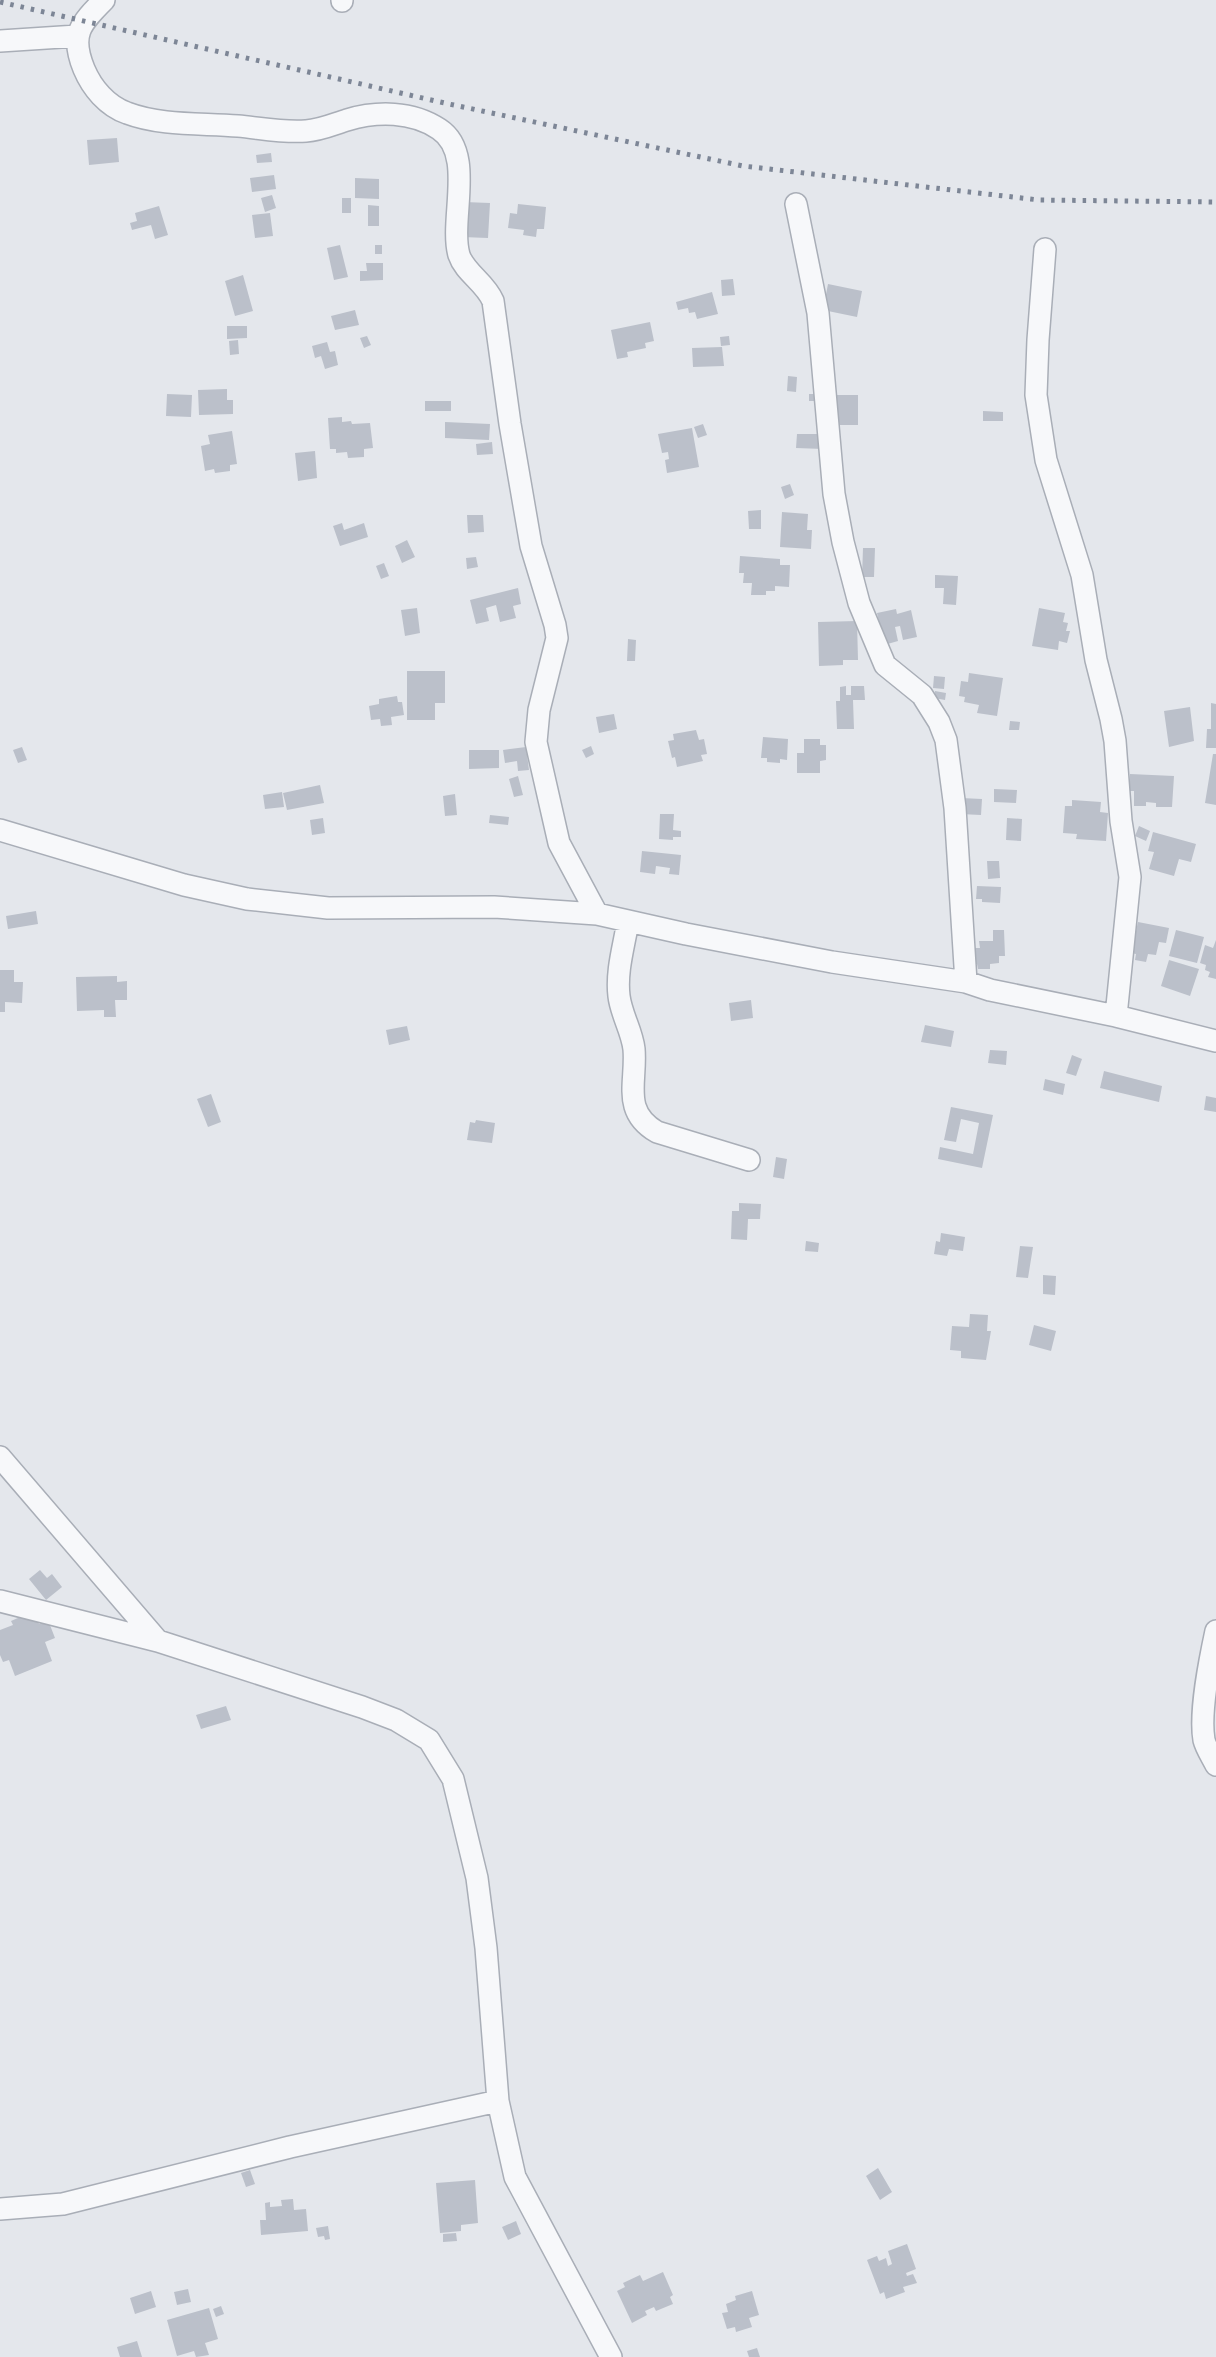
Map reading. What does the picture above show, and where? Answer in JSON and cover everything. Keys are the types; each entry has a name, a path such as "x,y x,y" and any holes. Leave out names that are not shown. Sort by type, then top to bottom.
{"street":[{"path":"104,0 83,21 77,36 78,54 98,92 110,104 126,113 152,120 305,131 375,114 393,113 413,117 437,127 454,145 459,173 457,242 465,267 484,284 493,301 531,546 555,625 555,651 539,710 536,742 559,843 597,914"},
{"path":"0,41 77,36"},
{"path":"796,204 818,313 834,494 859,603 885,665 922,695 939,722 946,740 955,808 966,982"},
{"path":"1045,249 1036,395 1045,460 1082,575 1111,719 1121,821 1130,877 1116,1016"},
{"path":"0,830 184,885 247,899 328,908 494,907 597,914 686,934 832,961 966,982 989,990 1116,1016 1216,1041"},
{"path":"628,921 618,975 619,998 634,1050 633,1093 639,1117 645,1125 657,1132 749,1160"},
{"path":"0,1457 158,1641"},
{"path":"0,1601 158,1641 362,1707 396,1720 429,1740 453,1779 477,1878 486,1948 498,2101 515,2177 611,2357"},
{"path":"1216,1631 1203,1720 1204,1742 1216,1765"},
{"path":"0,2209 63,2204 290,2147 498,2101"}],"building":[{"path":"117,138 119,162 89,165 87,140"},
{"path":"271,153 272,162 257,163 256,155"},
{"path":"274,175 276,189 252,192 250,178"},
{"path":"355,178 379,179 379,199 355,198"},
{"path":"272,195 276,208 265,212 261,198"},
{"path":"342,198 351,198 351,213 342,213"},
{"path":"464,202 490,203 488,238 462,237"},
{"path":"518,204 546,207 544,229 537,229 536,237 523,235 524,230 508,228 510,213 517,214"},
{"path":"368,205 379,206 379,226 368,226"},
{"path":"159,206 168,235 155,239 151,225 132,230 130,223 137,221 135,213"},
{"path":"270,213 273,236 255,238 252,215"},
{"path":"340,245 348,277 334,280 327,248"},
{"path":"375,245 382,245 382,254 375,254"},
{"path":"366,263 383,263 383,280 360,281 360,271 367,271"},
{"path":"243,275 253,311 235,316 225,281"},
{"path":"733,279 735,295 722,296 721,280"},
{"path":"828,284 862,291 857,317 823,310"},
{"path":"712,292 718,314 697,319 695,312 689,313 688,308 678,310 676,302"},
{"path":"355,310 359,325 335,330 331,316"},
{"path":"650,322 654,341 645,343 646,348 627,352 628,357 617,359 611,330"},
{"path":"227,326 247,326 247,338 227,339"},
{"path":"367,336 371,345 364,348 360,338"},
{"path":"729,336 730,345 721,346 720,337"},
{"path":"238,340 239,354 230,355 229,341"},
{"path":"327,342 330,352 335,351 338,365 325,369 321,356 315,358 312,346"},
{"path":"722,347 724,366 693,367 692,348"},
{"path":"788,376 797,377 796,392 787,391"},
{"path":"227,389 227,400 233,400 233,414 199,415 198,390"},
{"path":"167,394 192,395 191,417 166,416"},
{"path":"809,394 818,394 818,401 809,401"},
{"path":"835,395 858,395 858,425 835,425"},
{"path":"425,401 451,401 451,411 425,411"},
{"path":"983,411 1003,412 1003,421 983,421"},
{"path":"342,417 342,422 370,423 373,448 364,449 364,457 348,458 347,452 336,453 336,449 330,449 328,418"},
{"path":"445,422 490,424 489,440 445,438"},
{"path":"703,424 707,435 698,438 694,427"},
{"path":"692,428 699,467 667,473 665,460 669,459 668,452 662,453 658,434"},
{"path":"232,431 237,464 230,465 230,471 205,471 201,446 210,444 208,435"},
{"path":"797,434 824,434 823,449 796,448"},
{"path":"492,442 493,454 477,455 476,444"},
{"path":"315,451 317,478 298,481 295,453"},
{"path":"790,484 794,495 785,499 781,487"},
{"path":"761,510 761,529 749,529 748,511"},
{"path":"782,512 808,514 807,530 812,530 811,549 780,547"},
{"path":"467,515 483,515 484,532 468,533"},
{"path":"342,523 344,530 364,523 368,537 340,546 333,526"},
{"path":"407,540 415,557 402,563 395,546"},
{"path":"863,548 875,548 874,577 862,577"},
{"path":"740,556 780,559 780,565 790,565 789,587 775,586 775,591 766,591 766,595 751,595 752,583 743,583 744,573 739,573"},
{"path":"476,557 478,567 467,569 466,558"},
{"path":"384,563 389,576 381,579 376,566"},
{"path":"935,575 958,576 956,605 943,604 944,588 935,588"},
{"path":"518,588 521,604 513,606 516,618 500,622 496,605 486,608 489,621 476,624 470,600"},
{"path":"417,608 420,633 405,636 401,610"},
{"path":"1039,608 1065,613 1063,622 1068,623 1066,631 1070,631 1067,643 1059,641 1058,650 1032,646"},
{"path":"896,609 897,614 911,610 917,637 903,640 900,626 895,627 898,641 884,645 877,613"},
{"path":"857,621 858,660 843,660 843,665 819,666 818,622"},
{"path":"628,639 636,640 635,661 627,661"},
{"path":"407,671 445,671 445,703 435,703 435,720 407,720"},
{"path":"969,673 1003,678 997,716 977,713 979,705 964,702 965,697 959,696 961,681 968,682"},
{"path":"934,676 945,677 944,689 933,688"},
{"path":"846,686 846,695 851,695 851,686 864,686 865,700 853,700 854,729 837,729 836,701 840,701 840,687"},
{"path":"935,691 946,693 945,700 934,698"},
{"path":"397,696 398,702 402,702 404,715 391,717 392,725 381,726 380,719 371,720 369,706 379,704 379,699"},
{"path":"1211,703 1216,704 1216,748 1206,748 1207,729 1211,729"},
{"path":"1190,707 1194,741 1169,747 1164,711"},
{"path":"614,714 617,729 599,733 596,717"},
{"path":"1010,721 1020,722 1019,730 1009,730"},
{"path":"696,730 699,740 704,739 707,754 701,755 703,761 677,767 668,741 674,740 673,734"},
{"path":"763,737 788,739 787,760 780,759 780,763 767,762 767,758 761,758"},
{"path":"804,739 820,739 820,745 826,745 826,760 820,761 820,773 797,773 797,753 804,753"},
{"path":"591,746 594,754 586,758 582,750"},
{"path":"22,747 27,760 18,763 13,750"},
{"path":"526,747 529,770 518,771 517,761 505,763 503,750"},
{"path":"469,750 499,750 499,768 469,769"},
{"path":"1213,754 1216,754 1216,805 1205,803"},
{"path":"1130,774 1174,776 1172,807 1156,807 1156,803 1146,802 1146,806 1134,806 1134,791 1129,791"},
{"path":"518,776 523,795 514,797 509,779"},
{"path":"320,785 324,803 287,810 283,793"},
{"path":"994,789 1017,790 1016,803 994,802"},
{"path":"282,792 284,807 265,809 263,795"},
{"path":"455,794 457,815 445,816 443,796"},
{"path":"961,798 982,799 981,815 960,814"},
{"path":"1072,800 1101,802 1100,812 1108,813 1106,841 1076,839 1077,834 1063,833 1065,806 1072,806"},
{"path":"660,814 674,814 673,830 681,831 681,837 673,837 673,840 659,839"},
{"path":"490,815 509,817 508,825 489,823"},
{"path":"323,818 325,833 312,835 310,820"},
{"path":"1007,818 1022,819 1021,841 1006,840"},
{"path":"1139,826 1150,831 1146,841 1135,836"},
{"path":"1153,832 1196,844 1191,862 1179,859 1174,876 1149,869 1154,852 1148,851"},
{"path":"642,851 681,855 679,875 669,874 670,868 656,866 655,874 640,872"},
{"path":"987,861 999,861 1000,878 988,879"},
{"path":"977,886 1001,887 1000,903 976,899"},
{"path":"36,911 38,924 8,929 6,916"},
{"path":"1138,922 1169,928 1166,943 1159,942 1156,955 1148,954 1146,962 1135,960 1136,954 1126,952 1130,930 1136,931"},
{"path":"993,930 1004,930 1005,956 999,956 999,963 990,964 990,969 978,969 977,964 967,964 966,948 980,948 979,941 993,941"},
{"path":"1176,930 1204,937 1197,963 1169,956"},
{"path":"1216,940 1216,979 1208,977 1210,972 1205,970 1206,965 1200,963 1205,945 1213,948"},
{"path":"1169,960 1199,969 1190,996 1161,986"},
{"path":"0,970 14,970 14,982 23,982 22,1003 5,1002 5,1012 0,1012"},
{"path":"117,976 117,982 127,981 127,1000 115,1000 116,1017 104,1017 104,1010 77,1011 76,977"},
{"path":"751,1000 753,1018 731,1021 729,1003"},
{"path":"925,1025 954,1031 951,1047 921,1042"},
{"path":"407,1026 410,1040 389,1045 386,1030"},
{"path":"990,1050 1007,1051 1006,1065 988,1063"},
{"path":"1072,1055 1082,1059 1076,1076 1066,1073"},
{"path":"1104,1071 1162,1086 1159,1102 1100,1088"},
{"path":"1045,1079 1065,1084 1063,1095 1043,1090"},
{"path":"211,1094 221,1122 208,1127 197,1099"},
{"path":"1206,1096 1216,1098 1216,1112 1204,1110"},
{"path":"951,1107 993,1115 982,1168 938,1159 940,1147 973,1154 979,1123 961,1119 956,1142 944,1140"},
{"path":"476,1120 495,1123 492,1143 467,1140 470,1122 475,1123"},
{"path":"776,1157 787,1159 784,1179 773,1177"},
{"path":"739,1203 761,1204 760,1219 748,1219 747,1240 731,1239 732,1211 739,1211"},
{"path":"941,1233 965,1237 963,1251 949,1249 947,1256 934,1254 936,1241 940,1242"},
{"path":"806,1241 819,1243 818,1252 805,1251"},
{"path":"1020,1246 1033,1247 1028,1278 1016,1277"},
{"path":"1043,1275 1056,1276 1055,1295 1043,1294"},
{"path":"970,1314 988,1315 987,1331 991,1331 986,1360 961,1358 961,1351 950,1350 952,1326 969,1327"},
{"path":"1034,1325 1056,1331 1051,1351 1029,1345"},
{"path":"40,1570 47,1578 52,1574 62,1587 46,1600 29,1579"},
{"path":"34,1611 39,1624 48,1620 55,1638 45,1642 52,1661 15,1676 9,1660 3,1662 0,1655 0,1630 13,1625 11,1621"},
{"path":"226,1706 231,1720 201,1729 196,1715"},
{"path":"878,2168 892,2192 880,2200 866,2176"},
{"path":"250,2170 255,2184 246,2187 241,2173"},
{"path":"475,2180 478,2223 461,2225 461,2231 440,2233 436,2183"},
{"path":"293,2199 294,2210 306,2209 308,2231 261,2235 260,2220 266,2220 265,2203 270,2202 270,2207 282,2206 281,2200"},
{"path":"516,2221 521,2234 508,2240 502,2227"},
{"path":"328,2226 330,2239 318,2237 316,2228"},
{"path":"456,2233 457,2241 443,2242 443,2234"},
{"path":"907,2244 916,2269 906,2273 907,2276 913,2274 917,2283 903,2287 905,2292 886,2299 884,2292 880,2294 867,2260 877,2256 879,2261 886,2258 888,2266 892,2264 888,2251"},
{"path":"663,2272 673,2295 670,2297 673,2304 656,2311 654,2307 645,2311 647,2315 632,2323 617,2291 625,2287 623,2283 640,2275 643,2281"},
{"path":"188,2289 191,2302 177,2305 174,2292"},
{"path":"151,2291 156,2307 135,2314 130,2298"},
{"path":"752,2291 759,2315 749,2318 752,2327 736,2332 735,2327 727,2329 722,2313 728,2312 726,2304 736,2300 735,2296"},
{"path":"221,2306 224,2314 216,2317 213,2309"},
{"path":"209,2308 218,2339 205,2343 209,2355 196,2357 194,2351 177,2356 167,2320"},
{"path":"137,2341 142,2357 120,2357 117,2347"},
{"path":"757,2348 760,2357 749,2357 747,2351"}],"railway":[{"path":"0,2 449,104 743,166 1039,200 1216,202"}]}
